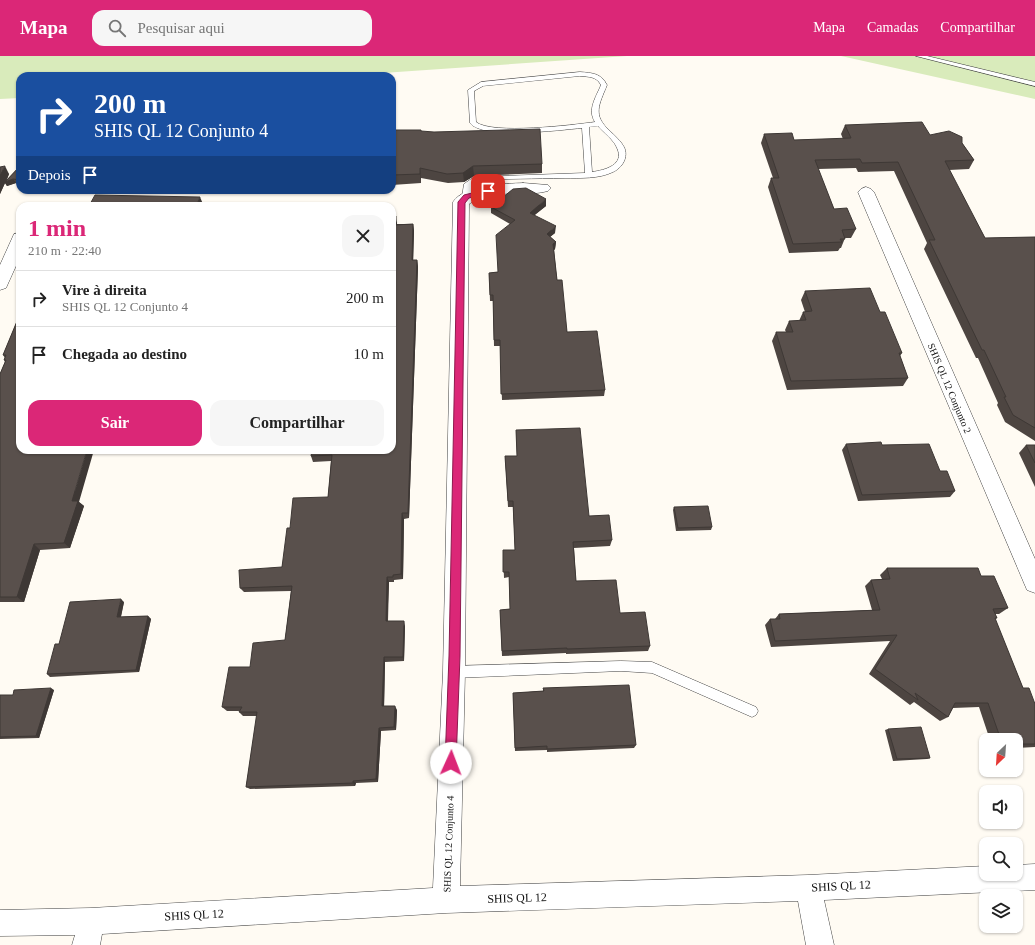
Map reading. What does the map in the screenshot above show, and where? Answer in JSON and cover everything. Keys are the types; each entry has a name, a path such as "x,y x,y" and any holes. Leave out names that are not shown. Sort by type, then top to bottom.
{"street":[{"path":"466,196 504,190 543,188"},
{"name":"SHIS QL 12 Conjunto 2","path":"866,192 1035,583"},
{"name":"SHIS QL 12 Conjunto 4","path":"446,900 454,672 461,202 466,196"},
{"path":"0,284 16,247"},
{"name":"SHIS QL 12","path":"0,923 89,933 446,900 808,888 1035,877"},
{"path":"808,888 820,945"}],"lane":[{"path":"919,56 1035,84"},
{"path":"466,196 468,184 474,179 589,175 605,173 618,168 623,158 620,145 600,124 595,112 604,85 600,79 593,75 580,74 481,84 471,90 473,123 478,127 490,130 514,130 600,124"},
{"path":"585,126 589,175"},
{"path":"454,672 621,666 652,668 752,711"}],"green space":[{"path":"0,56 627,56 396,72 16,72 16,98 0,99"},
{"path":"841,56 1035,56 1035,99"}],"building":[{"path":"922,122 930,135 949,131 962,137 962,143 974,160 945,161 985,238 1035,237 1035,428 1013,415 984,350 982,350 929,240 935,240 898,162 862,163 860,159 815,160 834,209 847,208 856,229 842,230 845,239 840,239 842,242 793,244 771,178 779,178 764,134 792,133 794,140 851,138 845,125"},
{"path":"540,129 542,164 473,166 463,173 447,174 420,168 420,174 396,175 396,130 421,130 434,132"},
{"path":"5,166 0,176 0,167"},
{"path":"16,170 16,179 5,182"},
{"path":"526,188 546,199 530,213 556,226 547,234 556,242 553,244 557,280 562,280 567,332 597,331 605,390 501,394 500,340 494,340 493,295 490,295 489,273 498,272 496,235 515,220 491,207 513,189"},
{"path":"95,195 200,197 198,202 91,202"},
{"path":"413,224 412,260 417,260 408,513 402,513 401,574 393,575 393,577 387,577 386,621 404,621 403,657 384,657 382,706 395,706 394,727 379,728 376,779 353,781 353,783 246,787 257,712 239,712 242,707 222,707 229,667 250,667 253,643 285,640 292,586 240,588 239,570 282,567 287,528 290,528 293,498 328,497 332,455 311,456 311,454 396,454 396,225"},
{"path":"870,288 880,312 885,312 902,353 899,353 908,378 791,381 776,332 793,332 789,321 806,320 803,312 812,311 805,291"},
{"path":"16,324 16,454 86,454 72,501 78,501 64,543 34,544 17,597 0,597 0,374 6,360 4,360 6,355 3,355"},
{"path":"580,428 589,516 609,515 612,540 573,542 576,581 616,580 620,613 645,612 650,646 502,651 500,610 510,609 509,572 503,572 503,550 515,550 513,501 508,501 505,456 517,456 516,430"},
{"path":"881,442 882,445 929,444 940,471 947,471 955,491 862,495 846,444"},
{"path":"1026,445 1035,445 1035,463"},
{"path":"708,506 712,527 678,528 674,507"},
{"path":"887,568 978,568 981,576 994,576 1008,608 993,609 997,618 995,618 1023,688 1029,688 1035,704 1035,744 1023,744 1023,733 999,733 988,703 955,703 948,717 915,693 918,700 875,669 897,635 775,641 770,619 780,619 779,614 880,610 871,580 890,579"},
{"path":"121,599 117,617 148,616 136,670 47,674 55,644 59,644 70,602"},
{"path":"629,685 636,745 547,749 547,746 515,748 513,693 544,691 543,688"},
{"path":"51,688 36,736 0,737 0,695 13,695 14,690"},
{"path":"921,727 930,758 897,759 888,729"}],"route":[{"path":"451,763 461,202 466,196 488,191"}]}
